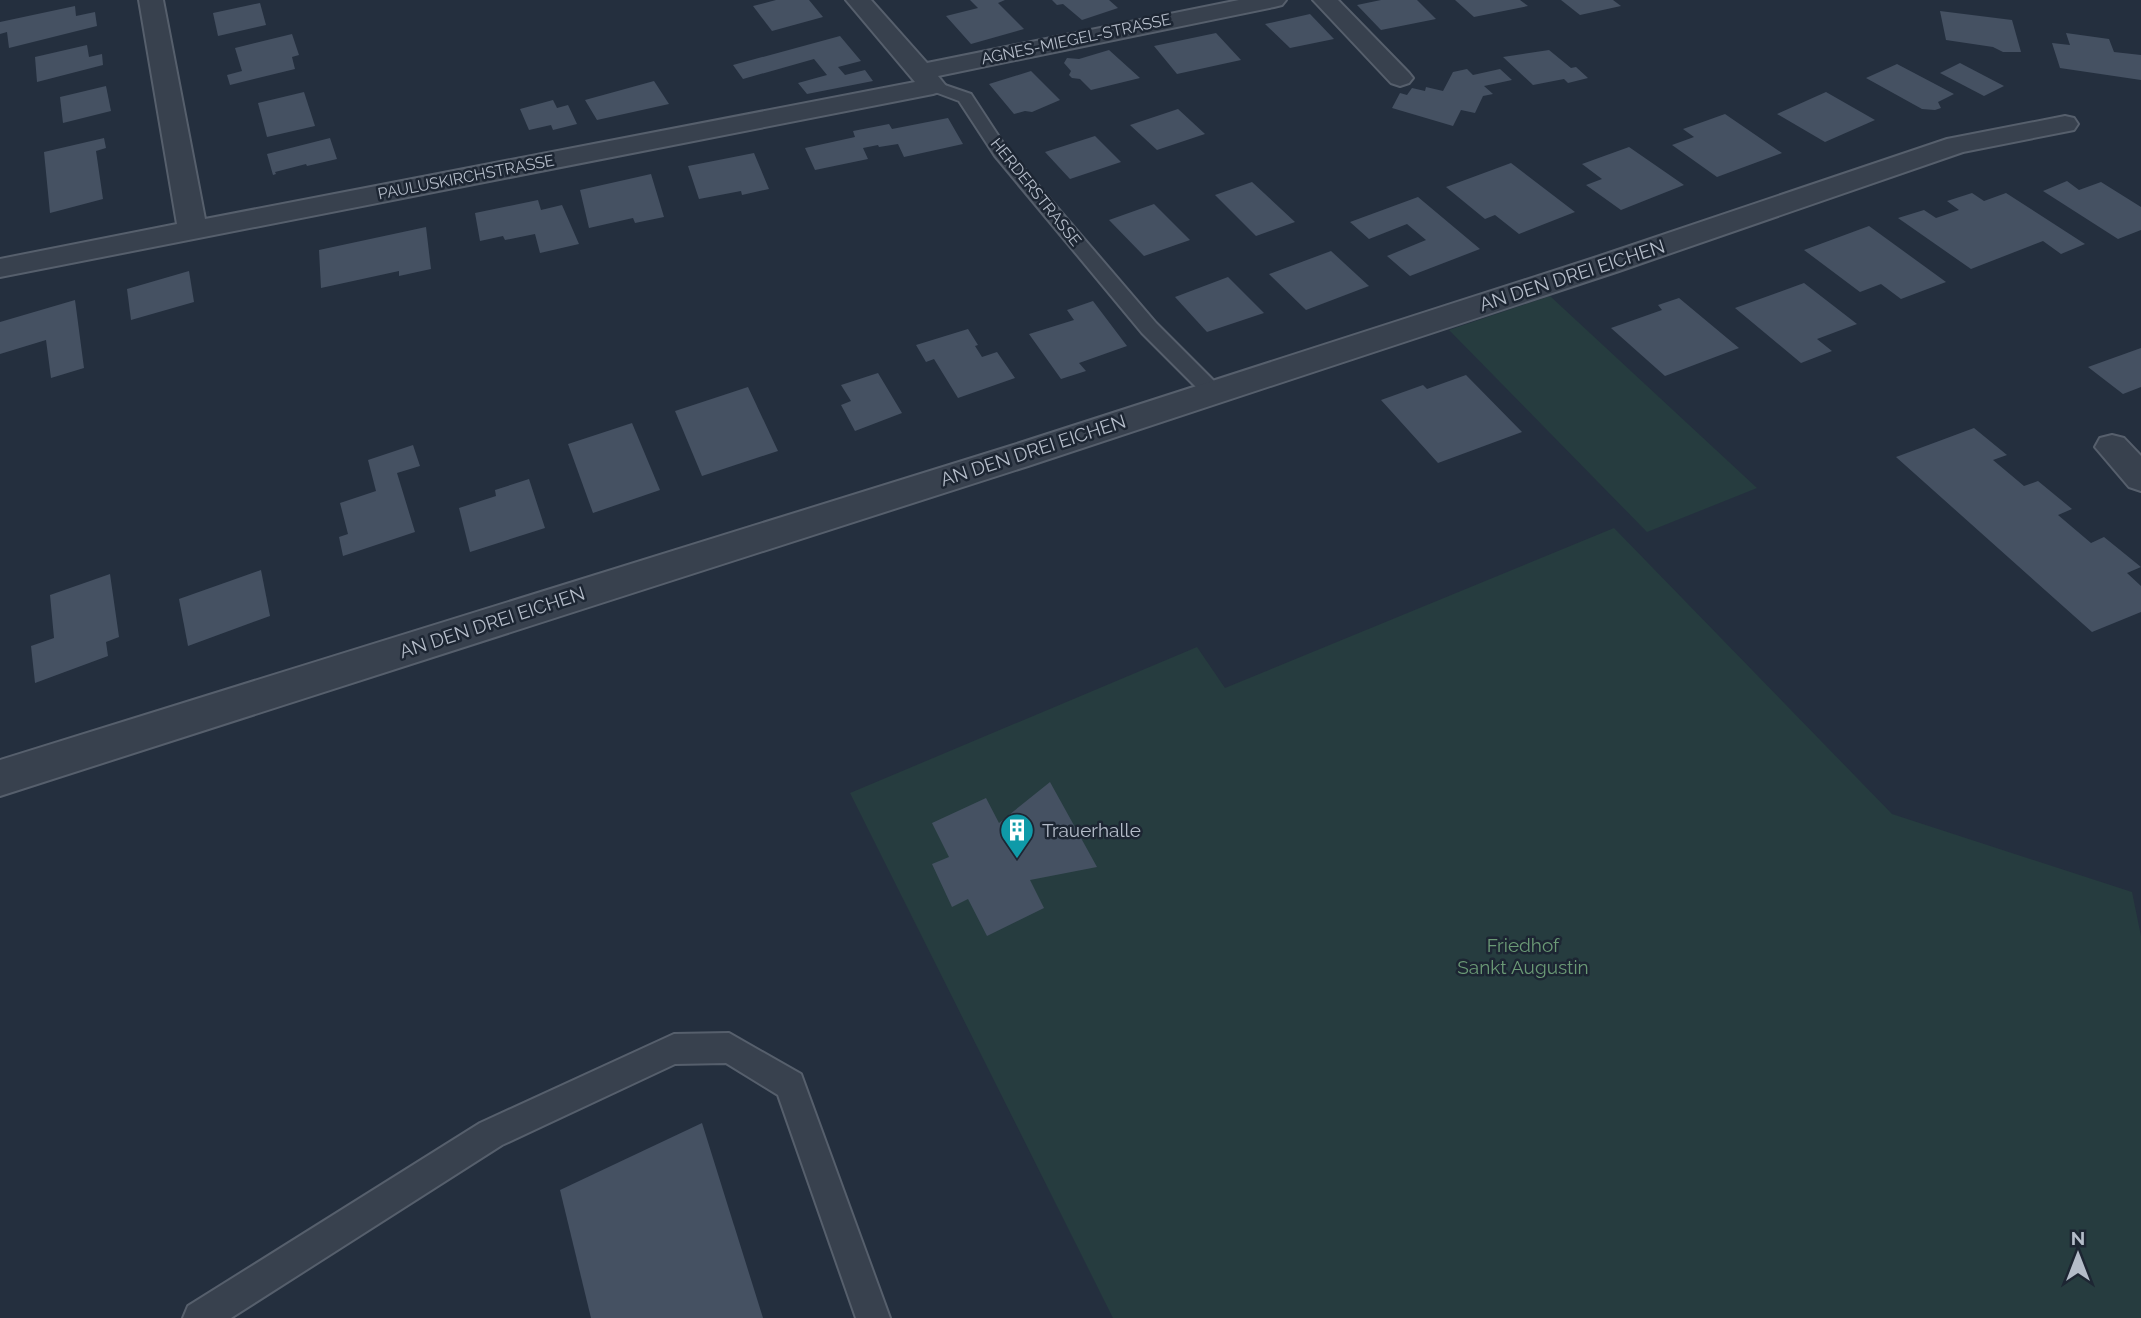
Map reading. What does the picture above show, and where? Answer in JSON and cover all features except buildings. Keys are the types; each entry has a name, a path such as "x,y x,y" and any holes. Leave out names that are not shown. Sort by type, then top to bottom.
{"street":[{"path":"151,0 192,229"},
{"name":"HERDERSTRASSE","path":"858,0 926,79"},
{"name":"AGNES-MIEGEL-STRASSE","path":"926,79 1274,0"},
{"path":"1325,0 1400,78"},
{"name":"PAULUSKIRCHSTRASSE","path":"0,268 926,79"},
{"name":"AN DEN DREI EICHEN","path":"0,778 1016,457 1608,264 1956,145 2065,124"},
{"path":"2112,447 2141,478"}],"lane":[{"name":"HERDERSTRASSE","path":"926,79 965,97 1001,152 1034,192 1149,328 1212,391"},
{"path":"200,1318 492,1134 674,1049 729,1048 790,1085 873,1318"}],"green space":[{"path":"1550,296 1757,488 1647,532 1449,330"},
{"name":"Friedhof Sankt Augustin","path":"1614,528 1892,814 2132,892 2141,936 2141,1318 1113,1318 850,793 1197,647 1225,688"}],"place":[{"name":"Trauerhalle","path":"1017,860"}]}
